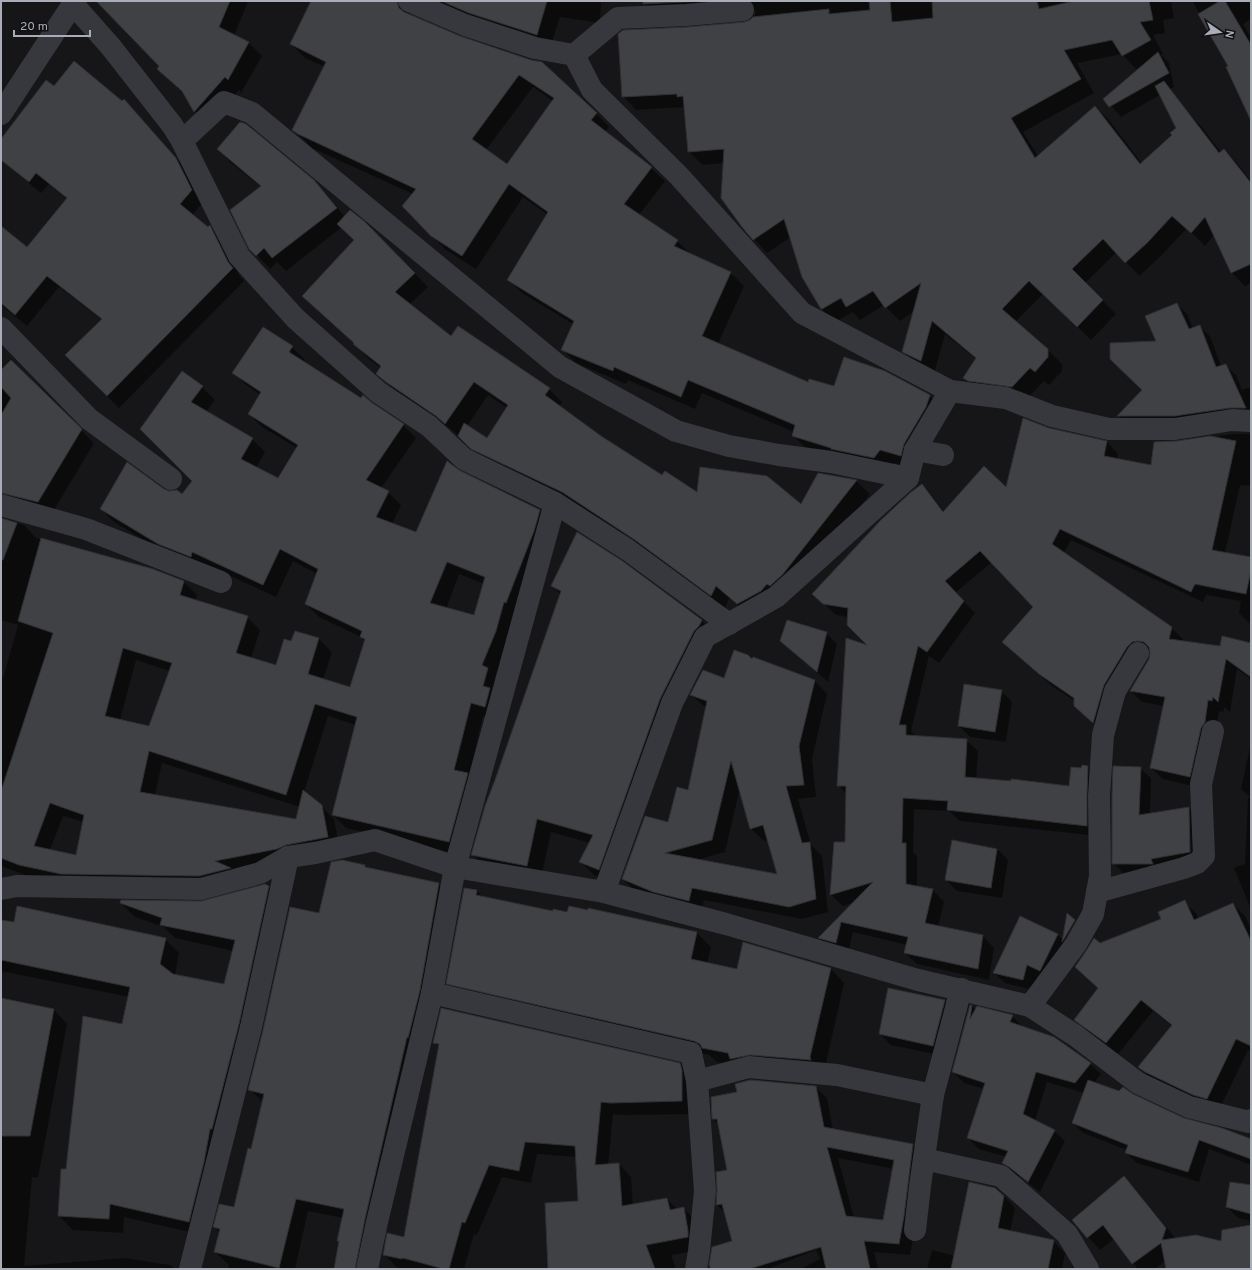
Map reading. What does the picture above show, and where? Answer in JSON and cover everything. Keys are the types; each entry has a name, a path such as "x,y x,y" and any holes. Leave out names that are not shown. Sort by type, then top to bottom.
{"street":[{"path":"409,1 479,29 535,48 574,55"},
{"path":"1,114 73,3 111,47 172,125 182,141 239,256 295,318 378,392 429,426 464,459 555,503 628,550 729,624"},
{"path":"574,55 618,18 686,15 743,10"},
{"path":"574,55 592,90 679,176 802,314 950,391 1006,398 1052,416 1109,429 1175,429 1232,420 1251,421"},
{"path":"182,141 224,102 252,113 560,367 676,431 729,446 831,462 908,478"},
{"path":"1,328 89,419 171,479"},
{"path":"604,892 672,704 705,637 776,597 908,478 916,450 950,391"},
{"path":"916,450 943,455"},
{"path":"367,1269 432,992 455,867 555,503"},
{"path":"1,505 86,529 221,582"},
{"path":"1030,1006 1076,944 1093,914 1100,876 1099,796 1103,735 1115,691 1138,653"},
{"path":"1097,892 1184,868 1197,863 1204,856 1201,784 1214,731"},
{"path":"1,889 17,886 201,889 260,873 288,857 315,853 375,840 455,867 604,892 726,924 918,980 1030,1006 1076,1036 1138,1083 1189,1107 1250,1123"},
{"path":"190,1269 251,1027 288,857"},
{"path":"915,1230 933,1095 961,989"},
{"path":"432,992 691,1053 697,1081 705,1191 696,1269"},
{"path":"697,1081 749,1067 837,1075 933,1095"},
{"path":"924,1159 1001,1176 1068,1234 1088,1269"}],"building":[{"path":"96,1 230,1 219,27 249,42 228,80 225,77 194,112 182,91 157,69 159,66"},
{"path":"311,1 397,1 399,8 404,12 460,36 531,60 542,62 597,113 591,120 652,167 624,204 678,240 674,246 731,272 702,336 808,382 809,379 834,386 844,357 885,371 930,395 926,407 904,444 901,456 880,450 874,458 831,449 792,436 795,425 688,380 681,397 614,367 613,371 561,350 574,321 507,280 548,212 509,184 462,256 431,236 402,206 416,189 292,130 326,62 290,44","holes":["519,75 554,98 507,164 472,139"]},
{"path":"441,1 547,1 537,35 469,13"},
{"path":"643,1 703,1 643,4"},
{"path":"869,1 890,1 892,22 933,18 932,1 1037,1 1039,9 1074,1 1149,1 1153,20 1140,22 1151,40 1122,56 1112,40 1064,50 1081,79 1011,118 1035,158 1095,106 1140,164 1172,135 1170,133 1176,128 1155,86 1164,81 1219,153 1224,149 1251,183 1251,264 1231,273 1205,217 1191,233 1172,216 1147,243 1125,263 1103,239 1072,269 1103,300 1077,327 1029,281 1002,309 1048,349 1048,357 1035,372 1030,368 1012,387 968,381 963,378 976,358 932,321 921,361 902,352 921,283 885,308 873,291 846,307 841,298 821,309 802,277 784,219 753,240 721,198 724,149 688,152 683,96 677,97 677,94 622,97 618,34 623,30 687,27 744,22 753,17 829,9 829,14 870,10"},
{"path":"1220,1 1225,1 1251,45 1251,121 1226,67 1228,66 1198,14"},
{"path":"1158,52 1169,73 1109,107 1103,99"},
{"path":"74,61 122,101 124,99 176,158 192,190 180,204 208,227 210,225 228,262 233,268 107,396 65,355 102,319 47,276 15,315 1,303 1,226 27,247 67,198 36,173 29,182 1,160 1,139 46,80 54,86"},
{"path":"240,122 246,124 314,180 337,208 272,258 264,248 256,256 249,249 230,210 261,186 217,149"},
{"path":"350,210 364,221 415,273 395,292 451,336 458,326 550,388 545,395 601,436 662,475 665,471 697,492 700,467 767,476 801,504 818,473 857,480 783,574 770,586 767,584 761,591 737,604 716,586 711,596 635,540 562,492 471,449 458,436 464,423 487,438 508,405 474,382 445,424 376,374 381,366 353,344 354,343 302,296 354,240 337,224"},
{"path":"1177,303 1189,329 1200,325 1216,367 1226,364 1246,408 1230,408 1174,416 1117,416 1142,390 1110,359 1110,343 1156,341 1145,316"},
{"path":"263,327 293,346 289,352 361,398 363,395 404,424 366,480 389,491 376,517 416,532 447,461 459,470 540,510 534,531 506,603 504,602 496,631 482,665 488,668 483,686 490,688 485,707 471,703 454,770 468,773 449,842 332,815 357,717 315,704 286,795 149,751 140,792 296,819 303,790 322,805 328,837 215,861 231,868 199,876 61,874 19,865 1,858 1,791 53,633 18,621 41,538 153,569 184,581 180,595 248,616 236,653 276,665 284,639 291,641 295,631 319,638 308,674 350,687 365,639 360,637 362,631 305,604 318,569 280,549 263,585 192,552 191,557 158,544 100,509 127,462 169,491 177,490 182,494 192,481 140,429 182,371 203,386 191,402 253,438 241,459 278,478 298,445 248,414 261,392 232,373","holes":["447,562 485,577 474,615 430,603","123,648 172,663 149,726 105,716","50,803 84,815 76,855 34,846"]},
{"path":"11,360 82,429 38,502 1,493 1,415 11,398 1,387 1,370"},
{"path":"1023,418 1049,428 1107,441 1104,456 1151,465 1154,442 1177,441 1210,436 1236,441 1212,550 1251,557 1251,570 1246,594 1195,584 1191,592 1060,529 1052,544 1172,627 1169,639 1220,646 1222,636 1251,643 1251,677 1226,659 1218,702 1213,697 1212,701 1208,700 1205,722 1201,728 1190,777 1150,768 1165,697 1130,691 1149,659 1149,647 1144,642 1138,641 1132,642 1127,647 1104,685 1093,723 1074,706 1074,698 1039,674 1002,642 1033,607 980,551 945,581 964,601 927,652 918,646 899,725 906,725 906,735 967,739 965,777 1011,781 1011,779 1069,786 1071,767 1081,768 1082,765 1088,766 1087,826 947,810 948,801 903,798 902,843 906,843 906,884 933,889 925,923 983,935 978,969 904,953 908,937 841,922 836,943 818,938 873,882 830,895 834,842 845,842 846,786 837,786 846,638 867,645 847,625 848,608 823,604 812,594 881,520 922,484 943,512 984,466 1006,487"},
{"path":"1,518 17,523 3,560 1,560"},
{"path":"577,532 621,560 702,620 694,631 660,699 599,870 579,862 593,835 537,819 527,866 471,855 485,806 561,591 551,586"},
{"path":"787,620 827,632 817,672 780,641"},
{"path":"734,650 748,655 752,659 753,657 815,680 799,746 804,785 786,786 802,843 810,842 816,899 789,907 692,888 689,901 653,892 622,879 645,816 668,822 677,787 688,790 707,701 690,695 703,670 724,678","holes":["731,761 750,829 763,825 777,874 665,853 712,840"]},
{"path":"964,684 1002,690 995,732 958,726"},
{"path":"1113,766 1141,767 1139,815 1189,807 1190,852 1151,859 1153,864 1112,864"},
{"path":"952,840 997,849 991,888 945,880"},
{"path":"342,860 365,865 365,867 439,883 420,990 408,1038 407,1037 355,1269 334,1269 339,1241 337,1241 344,1209 296,1199 279,1268 214,1252 220,1229 213,1227 219,1204 234,1207 248,1148 251,1149 264,1094 248,1090 290,907 319,913 331,862"},
{"path":"265,884 269,886 239,1024 212,1129 210,1129 204,1162 189,1222 110,1204 109,1219 58,1216 61,1169 66,1169 83,1016 122,1024 130,987 1,960 1,920 14,922 17,906 166,938 160,964 173,974 224,984 235,940 160,925 162,918 120,903 121,900 201,901"},
{"path":"464,888 477,890 476,895 553,911 553,909 567,912 569,906 588,910 588,908 697,932 691,959 737,969 743,942 831,968 810,1057 811,1060 750,1055 730,1059 728,1053 702,1048 700,1044 694,1041 446,984"},
{"path":"1185,900 1194,920 1233,903 1251,941 1251,1046 1236,1039 1207,1099 1193,1095 1145,1072 1138,1067 1172,1025 1141,1000 1106,1043 1074,1020 1098,988 1075,967 1094,938 1100,943 1161,919 1158,912"},
{"path":"1067,913 1075,920 1062,942"},
{"path":"1020,916 1058,934 1040,971 1027,965 1023,980 993,973"},
{"path":"888,988 945,1000 933,1046 879,1034"},
{"path":"1,998 54,1009 30,1136 1,1136"},
{"path":"970,1005 972,1005 970,1019 977,1006 1013,1015 1010,1022 1054,1037 1091,1063 1075,1083 1036,1072 1023,1114 1055,1130 1028,1182 1002,1163 1008,1151 967,1138 985,1083 952,1072"},
{"path":"441,1008 680,1063 682,1070 682,1101 601,1102 595,1165 619,1163 622,1206 667,1198 670,1210 684,1207 688,1237 646,1245 655,1269 548,1269 545,1203 578,1201 575,1146 525,1142 519,1171 489,1165 465,1223 462,1222 449,1269 403,1258 383,1255 387,1233 404,1237 439,1044 433,1043"},
{"path":"750,1080 816,1086 824,1127 913,1144 899,1244 864,1241 870,1269 826,1269 821,1247 749,1269 711,1269 709,1265 712,1247 732,1241 722,1204 716,1205 716,1172 727,1170 717,1119 712,1119 711,1097 737,1092 735,1084","holes":["827,1147 894,1160 883,1220 846,1216"]},
{"path":"1088,1080 1119,1091 1123,1087 1133,1094 1184,1118 1222,1128 1251,1139 1251,1159 1199,1140 1188,1172 1125,1153 1128,1145 1072,1123"},
{"path":"1124,1176 1166,1228 1162,1240 1196,1235 1221,1241 1222,1230 1251,1225 1251,1269 1166,1269 1161,1243 1132,1264 1103,1225 1087,1238 1072,1220"},
{"path":"969,1182 995,1188 1004,1196 998,1228 1054,1240 1048,1269 951,1269"},
{"path":"1230,1182 1251,1185 1251,1214 1226,1207"}]}
